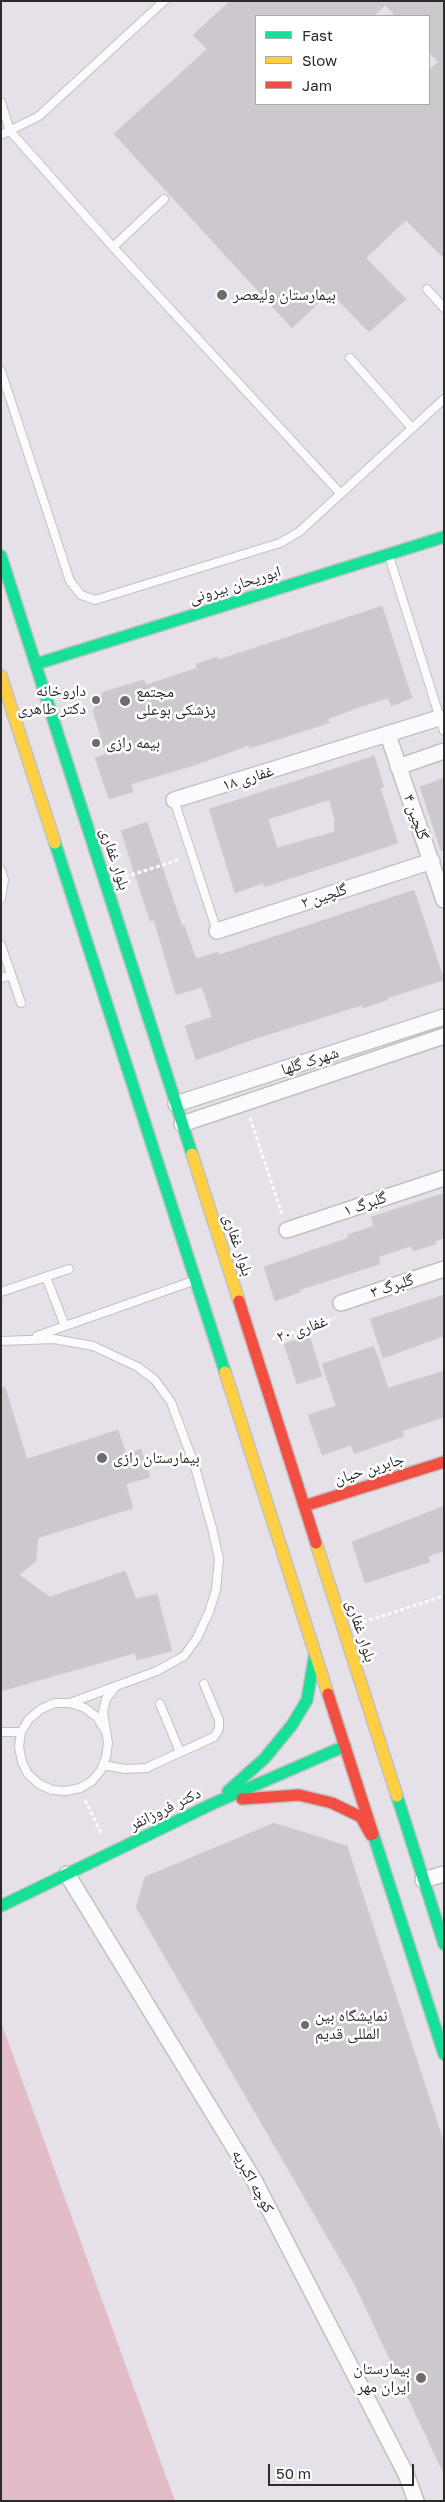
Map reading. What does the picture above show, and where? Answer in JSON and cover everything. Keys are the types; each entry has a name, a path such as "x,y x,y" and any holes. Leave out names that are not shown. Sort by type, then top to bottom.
{"main road":[{"name":"ابوریحان بیرونی","path":"36,664 444,537"},
{"name":"بلوار غفاری","path":"1,556 444,1944"},
{"path":"1,676 444,2054"},
{"name":"جابربن حیان","path":"304,1506 444,1462"},
{"path":"212,1804 264,1759 292,1725 307,1700 315,1654"},
{"name":"دکتر فروزانفر","path":"1,1906 212,1804 345,1746"},
{"path":"212,1804 264,1796 298,1795 332,1803 361,1817 376,1844"}],"street":[{"path":"388,735 442,725"},
{"name":"غفاری ۱۸","path":"174,800 388,735"},
{"name":"گلچین ۴","path":"388,735 444,900"},
{"path":"398,767 444,751"},
{"name":"گلچین ۲","path":"217,931 432,861"},
{"name":"شهرک گلها","path":"176,1104 444,1017"},
{"name":"شهرک گلها","path":"182,1124 444,1036"},
{"name":"گلبرگ ۱","path":"287,1230 444,1178"},
{"name":"گلبرگ ۳","path":"341,1303 444,1269"},
{"name":"کوچه اکبریه","path":"67,1874 254,2180 406,2474 416,2501"},
{"path":"423,1880 444,1874"}],"lane":[{"path":"1,135 39,116 164,1"},
{"path":"1,102 10,132 113,247 340,493"},
{"path":"113,247 164,199"},
{"path":"427,289 444,308"},
{"path":"350,358 412,428"},
{"path":"1,371 70,581 80,595 87,598 107,598 280,543 299,532 444,399"},
{"path":"388,554 442,725"},
{"path":"174,800 217,931"},
{"path":"1,870 4,880 1,898"},
{"path":"1,945 21,1003"},
{"path":"1,978 11,975"},
{"path":"1,1292 69,1269"},
{"path":"46,1277 65,1326"},
{"path":"31,1338 195,1280"},
{"path":"1,1341 31,1338 54,1339 93,1346 138,1367 155,1380 171,1402 195,1467 212,1528 218,1559 216,1590 210,1612 197,1638 184,1656 158,1671 115,1688 70,1703 55,1703 40,1709 29,1719 21,1732 19,1747 22,1762 28,1774 39,1784 52,1790 66,1791 80,1788 92,1781 103,1765 108,1743 104,1729 97,1717 85,1708 70,1703"},
{"path":"103,1765 125,1769 146,1768 214,1736 219,1729 220,1720 204,1684"},
{"path":"104,1729 104,1704 115,1688"},
{"path":"160,1704 180,1752"},
{"path":"1,1732 21,1732"}],"path":[{"path":"106,884 192,856"},
{"path":"245,1103 287,1230"},
{"name":"غفاری ۲۰","path":"253,1346 335,1318 341,1303"},
{"path":"343,1628 444,1596"},
{"path":"80,1788 111,1853"}],"shaded area":[{"path":"1,2022 175,2501 1,2501"}],"building":[{"path":"230,1 444,1 444,258 406,220 366,258 406,299 369,332 330,292 292,328 114,134 207,49 193,35"},
{"path":"382,606 412,698 391,706 388,698 354,709 328,719 329,723 250,748 249,745 195,765 131,784 133,792 109,799 95,758 106,754 93,711 103,692 144,680 146,685 197,668 196,664 217,657 218,660"},
{"path":"374,756 384,787 380,788 398,843 264,887 263,883 235,893 209,809","holes":["329,800 335,819 334,832 277,848 268,819"]},
{"path":"444,778 444,850 441,851 420,787"},
{"path":"147,822 182,926 184,925 196,959 218,952 219,955 414,890 444,980 387,998 387,1000 363,1008 362,1005 254,1039 196,1060 185,1026 212,1017 202,987 176,995 154,920 150,921 121,831"},
{"path":"444,1193 444,1238 435,1241 436,1244 413,1251 411,1246 378,1257 380,1264 299,1290 300,1292 275,1301 264,1267 348,1238 347,1235 374,1226 371,1217"},
{"path":"444,1295 444,1336 383,1358 370,1319"},
{"path":"309,1335 322,1376 297,1384 284,1344"},
{"path":"374,1346 388,1388 444,1371 444,1417 402,1431 404,1436 354,1454 351,1445 322,1455 308,1415 336,1406 322,1364"},
{"path":"5,1387 27,1459 118,1430 126,1454 141,1449 150,1477 126,1484 133,1508 38,1538 36,1561 19,1575 50,1597 125,1571 136,1599 157,1594 172,1651 137,1660 135,1653 1,1691 1,1388"},
{"path":"444,1506 444,1551 428,1556 430,1562 365,1583 352,1542"},
{"name":"نمایشگاه بین المللی قدیم","path":"274,1823 347,1846 444,2143 444,2474 354,2283 136,1907 145,1877"}],"traffic: fast":[{"path":"36,664 444,537"},
{"path":"1,556 192,1154"},
{"path":"55,843 225,1372"},
{"path":"228,1791 264,1759 292,1725 307,1700 315,1653"},
{"path":"1,1906 212,1804 345,1746"},
{"path":"397,1796 444,1944"},
{"path":"373,1834 444,2054"}],"traffic: slow":[{"path":"1,676 55,843"},
{"path":"192,1154 239,1301"},
{"path":"225,1372 328,1694"},
{"path":"316,1543 397,1796"}],"traffic: jam":[{"path":"239,1301 316,1543"},
{"path":"304,1506 444,1462"},
{"path":"328,1694 373,1834"},
{"path":"242,1799 299,1795 332,1803 361,1817 371,1835"}],"place":[{"name":"بیمارستان ولیعصر","path":"222,295"},
{"name":"داروخانه دکتر طاهری","path":"96,700"},
{"name":"مجتمع پزشکی بوعلی","path":"125,701"},
{"name":"بیمه رازی","path":"96,743"},
{"name":"بیمارستان رازی","path":"102,1458"},
{"name":"نمایشگاه بین المللی قدیم","path":"305,2025"},
{"name":"بیمارستان ایران مهر","path":"421,2378"}]}
